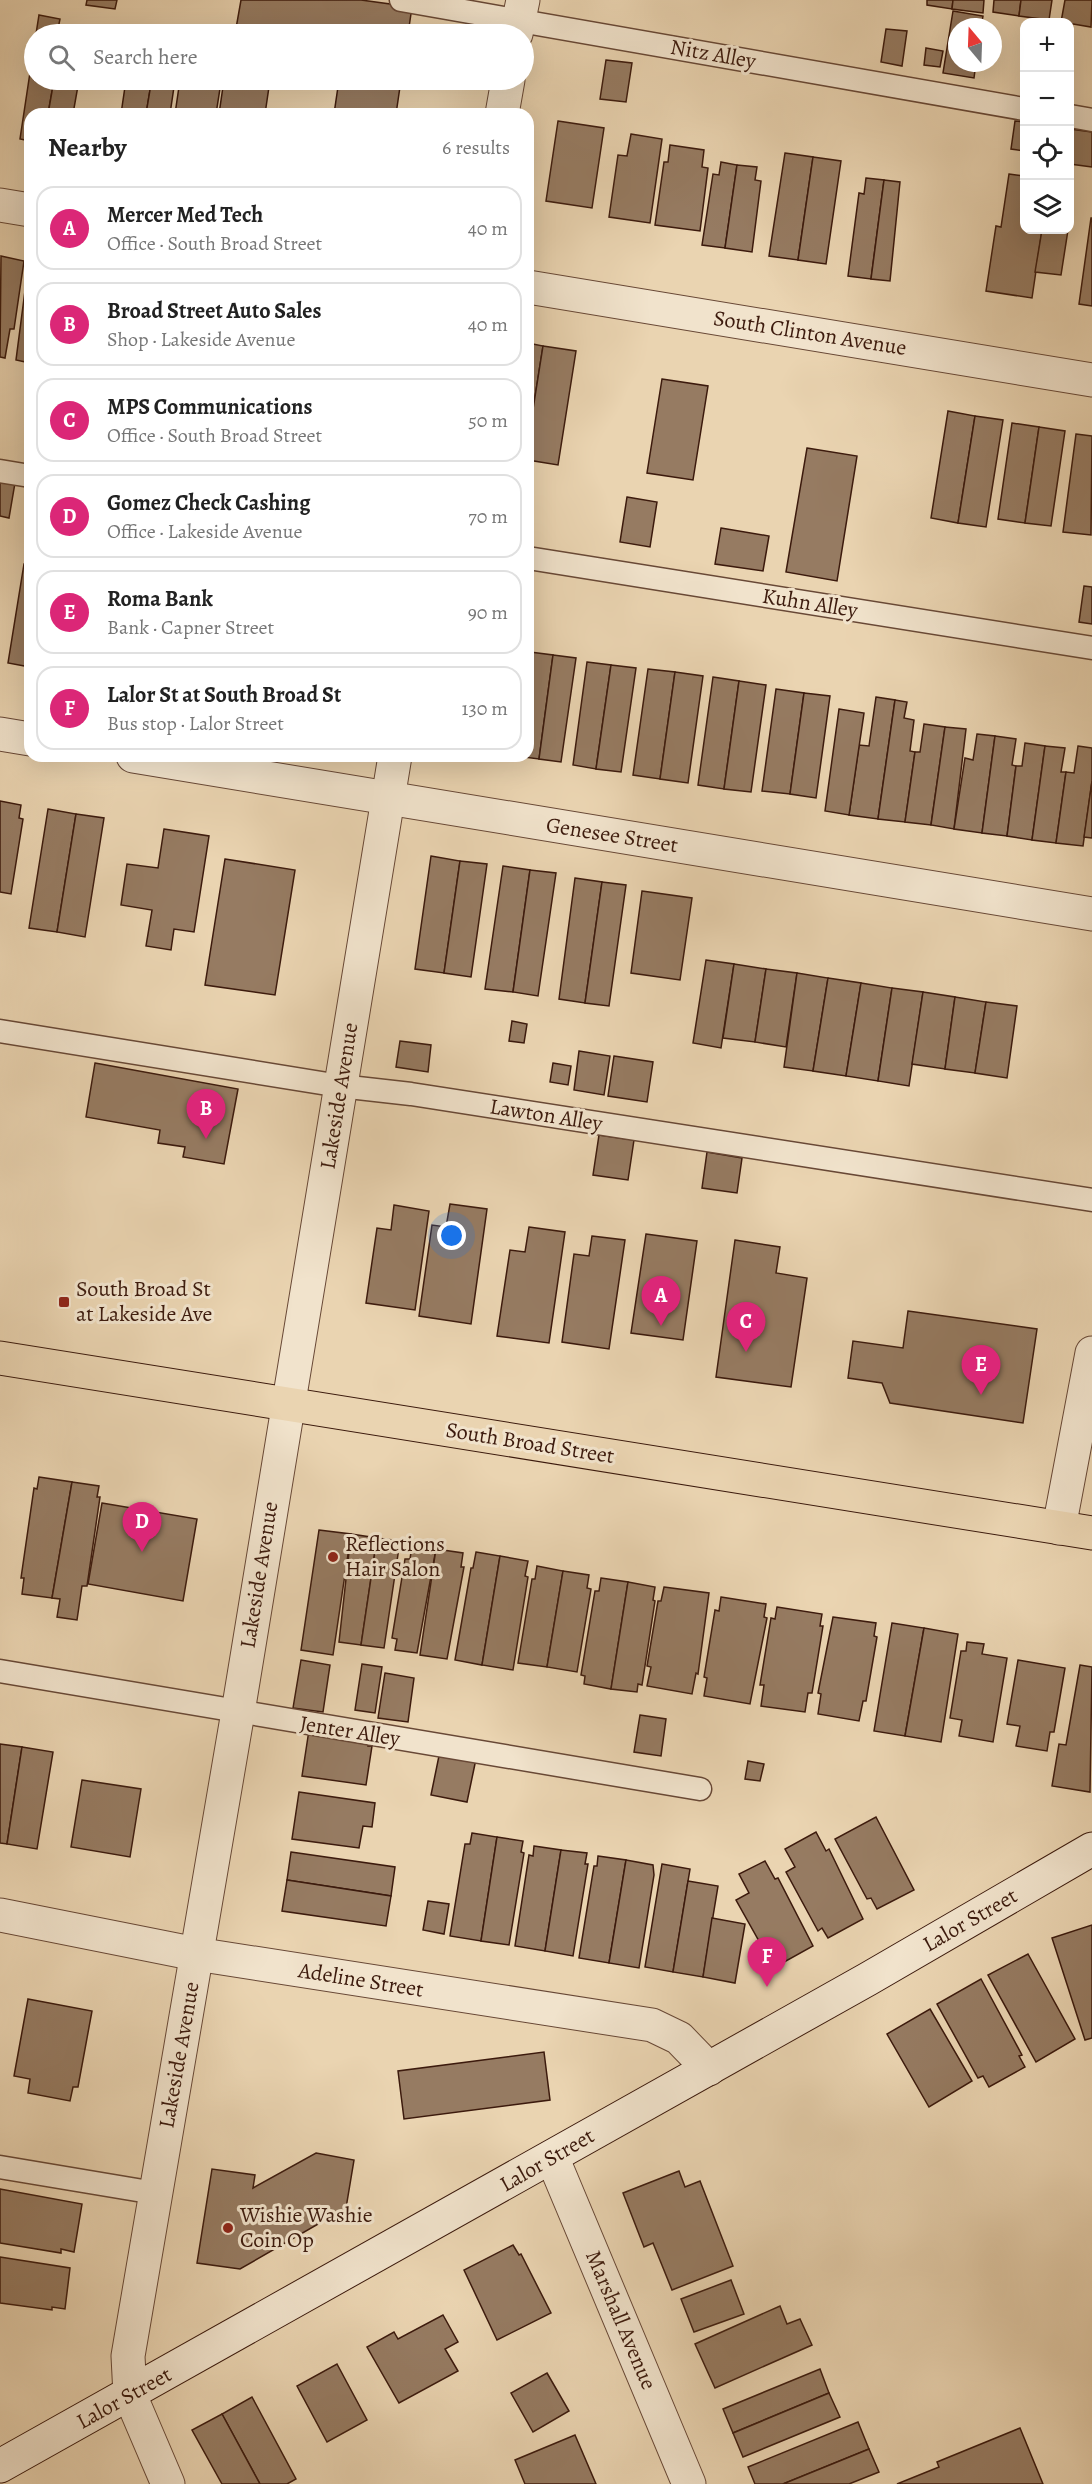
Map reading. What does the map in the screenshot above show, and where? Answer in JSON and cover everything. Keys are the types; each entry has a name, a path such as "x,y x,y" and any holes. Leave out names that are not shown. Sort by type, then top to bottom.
{"main road":[{"name":"South Broad Street","path":"0,1358 1092,1533"},
{"name":"South Broad Street","path":"1059,1528 1092,1538"}],"street":[{"path":"503,108 506,90"},
{"path":"0,205 24,209"},
{"name":"South Clinton Avenue","path":"534,287 1092,380"},
{"path":"0,734 24,738"},
{"name":"Genesee Street","path":"169,762 1092,914"},
{"name":"Lakeside Avenue","path":"130,2395 128,2356 238,1712 394,762"},
{"path":"1059,1528 1092,1353"},
{"name":"Lalor Street","path":"4,2458 130,2395 709,2069 1092,1849"},
{"name":"Adeline Street","path":"0,1915 196,1954 652,2025 679,2038 709,2069"},
{"name":"Marshall Avenue","path":"552,2157 690,2484"},
{"path":"130,2395 168,2484"}],"lane":[{"name":"Nitz Alley","path":"401,0 519,18 1020,108"},
{"path":"1074,117 1092,120"},
{"path":"0,471 24,475"},
{"name":"Kuhn Alley","path":"534,559 1092,648"},
{"name":"Lawton Alley","path":"0,1031 340,1086 411,1094 1092,1200"},
{"name":"Jenter Alley","path":"0,1671 700,1789"},
{"path":"0,2167 155,2193"}],"building":[{"path":"87,0 117,0 115,9 86,5"},
{"path":"241,0 361,0 412,7 409,24 237,24"},
{"path":"927,0 953,0 952,9 927,5"},
{"path":"953,0 984,0 983,13 952,9"},
{"path":"994,0 1021,0 1019,16 993,12"},
{"path":"1021,0 1052,0 1049,18 1019,16"},
{"path":"1065,0 1092,0 1091,27 1074,24 1074,18 1062,18"},
{"path":"953,11 983,16 983,18 952,18"},
{"path":"39,15 60,19 59,24 38,24"},
{"path":"886,29 907,31 902,66 881,62"},
{"path":"948,42 948,72 975,72 974,78 943,73"},
{"path":"926,48 943,51 940,67 924,65"},
{"path":"606,60 632,63 626,102 600,99"},
{"path":"27,90 52,90 49,108 25,108"},
{"path":"52,90 77,90 74,108 49,108"},
{"path":"125,90 150,90 147,108 122,108"},
{"path":"150,90 174,90 171,108 147,108"},
{"path":"179,90 220,90 217,108 176,108"},
{"path":"223,90 269,90 266,108 220,108"},
{"path":"338,90 400,90 397,108 335,108"},
{"path":"24,112 24,140 20,139"},
{"path":"558,121 604,128 592,208 546,201"},
{"path":"1015,121 1020,122 1020,150 1011,149"},
{"path":"1074,130 1092,132 1092,167 1074,165"},
{"path":"631,134 662,139 650,223 609,217 618,155 627,156"},
{"path":"670,145 704,150 702,167 708,168 700,231 655,225 664,162 668,162"},
{"path":"785,153 813,157 798,260 769,256"},
{"path":"813,157 841,161 826,264 798,260"},
{"path":"721,162 737,165 725,248 702,245 713,174 719,175"},
{"path":"737,165 757,167 755,180 761,181 752,252 725,248"},
{"path":"1009,174 1020,175 1020,234 1041,234 1032,298 986,291 996,226 1001,227"},
{"path":"866,178 884,180 871,279 848,276 859,193 864,194"},
{"path":"884,180 900,182 890,281 871,279"},
{"path":"1092,218 1092,306 1079,304"},
{"path":"1041,234 1067,234 1061,275 1035,272"},
{"path":"1,256 24,261 14,329 10,329 5,358 0,357"},
{"path":"24,298 24,362 16,360"},
{"path":"534,344 543,346 534,403"},
{"path":"543,346 576,351 558,465 534,461 534,403"},
{"path":"662,379 708,386 693,480 647,473"},
{"path":"948,411 975,416 958,523 931,518"},
{"path":"975,416 1003,420 986,527 958,523"},
{"path":"1012,423 1039,427 1025,523 998,519"},
{"path":"1039,427 1065,431 1051,526 1025,523"},
{"path":"1076,434 1092,436 1091,535 1063,532"},
{"path":"807,448 857,456 837,581 786,572"},
{"path":"0,481 15,483 9,518 0,516"},
{"path":"627,497 657,502 650,547 620,542"},
{"path":"721,528 769,536 763,571 715,564"},
{"path":"24,564 24,666 8,663"},
{"path":"1084,586 1092,587 1092,624 1079,622"},
{"path":"534,653 553,655 539,759 534,758"},
{"path":"553,655 576,658 561,762 539,759"},
{"path":"587,662 611,665 596,769 573,765"},
{"path":"611,665 636,668 621,772 596,769"},
{"path":"648,669 675,672 660,779 633,775"},
{"path":"675,672 703,676 688,783 660,779"},
{"path":"713,677 739,681 724,789 698,785"},
{"path":"739,681 766,685 751,792 724,789"},
{"path":"776,689 804,693 790,794 762,791"},
{"path":"804,693 830,696 816,798 790,794"},
{"path":"876,697 895,700 878,819 849,815 859,745 869,746"},
{"path":"895,700 907,702 904,718 914,720 910,751 915,752 905,822 878,819"},
{"path":"839,709 864,713 849,815 825,811"},
{"path":"924,724 945,727 931,825 905,822 915,752 920,752"},
{"path":"945,727 966,729 954,829 931,825"},
{"path":"977,734 995,736 982,833 954,829 965,758 973,760"},
{"path":"995,736 1016,739 1012,765 1016,766 1007,836 982,833"},
{"path":"1025,743 1045,746 1032,840 1007,836 1016,766 1022,766"},
{"path":"1045,746 1065,748 1061,772 1066,772 1056,843 1032,840"},
{"path":"1078,746 1092,748 1092,781 1083,846 1056,843 1066,772 1074,773"},
{"path":"1092,781 1092,838 1084,837"},
{"path":"0,801 21,805 19,818 23,819 11,894 0,892"},
{"path":"48,809 76,814 57,932 29,928"},
{"path":"76,814 104,818 85,937 57,932"},
{"path":"164,829 209,836 194,932 174,929 171,950 146,946 152,910 121,905 127,864 158,868"},
{"path":"431,856 460,861 444,973 415,969"},
{"path":"225,859 295,870 275,995 205,985"},
{"path":"460,861 487,864 471,977 444,973"},
{"path":"503,866 530,870 513,992 485,989"},
{"path":"530,870 556,873 538,996 513,992"},
{"path":"575,878 602,882 585,1003 559,999"},
{"path":"602,882 626,885 609,1006 585,1003"},
{"path":"642,891 692,898 680,980 631,973"},
{"path":"706,960 734,964 721,1048 693,1043"},
{"path":"734,964 766,969 755,1042 723,1038"},
{"path":"766,969 797,973 786,1047 755,1042"},
{"path":"797,973 828,978 813,1071 784,1067"},
{"path":"828,978 861,983 846,1076 813,1071"},
{"path":"861,983 892,988 878,1081 846,1076"},
{"path":"892,988 923,992 909,1086 878,1081"},
{"path":"923,992 955,997 945,1069 912,1064"},
{"path":"955,997 986,1002 975,1073 945,1069"},
{"path":"986,1002 1017,1006 1007,1078 975,1073"},
{"path":"512,1021 527,1024 524,1043 509,1041"},
{"path":"400,1041 431,1045 428,1072 396,1067"},
{"path":"579,1051 610,1056 604,1095 574,1090"},
{"path":"614,1056 653,1062 647,1102 608,1096"},
{"path":"95,1063 238,1089 224,1164 183,1157 185,1147 158,1143 160,1130 86,1117"},
{"path":"553,1063 571,1066 568,1085 550,1082"},
{"path":"599,1135 634,1140 628,1180 593,1175"},
{"path":"707,1152 742,1158 737,1193 702,1188"},
{"path":"450,1204 487,1209 471,1324 419,1316 432,1225 446,1227"},
{"path":"394,1205 429,1211 415,1310 366,1303 377,1228 391,1230"},
{"path":"529,1227 565,1232 549,1343 497,1336 510,1250 525,1252"},
{"path":"646,1234 697,1241 683,1340 631,1333"},
{"path":"592,1236 625,1240 609,1349 562,1342 574,1254 589,1256"},
{"path":"735,1240 780,1247 776,1273 807,1278 791,1387 716,1377"},
{"path":"908,1311 1037,1329 1023,1423 890,1403 882,1383 848,1378 853,1341 903,1348"},
{"path":"39,1477 72,1482 52,1598 22,1594 24,1578 21,1578 34,1488 37,1489"},
{"path":"72,1482 99,1486 97,1497 100,1497 87,1586 82,1586 77,1620 57,1617 60,1599 52,1598"},
{"path":"102,1503 197,1519 183,1601 88,1584"},
{"path":"319,1530 351,1534 333,1655 301,1650"},
{"path":"351,1534 377,1538 361,1645 339,1642"},
{"path":"377,1538 400,1541 384,1648 361,1645"},
{"path":"412,1545 436,1549 417,1653 395,1650 397,1639 392,1638 405,1559 410,1559"},
{"path":"436,1549 463,1553 461,1567 464,1567 447,1659 420,1655"},
{"path":"476,1552 500,1556 482,1665 455,1660 471,1568 473,1568"},
{"path":"500,1556 528,1561 525,1576 528,1577 513,1670 482,1665"},
{"path":"537,1566 563,1571 547,1667 518,1663 532,1579 535,1579"},
{"path":"563,1571 589,1575 587,1588 591,1589 577,1672 547,1667"},
{"path":"601,1578 628,1582 611,1689 584,1684 585,1676 581,1675 595,1591 599,1591"},
{"path":"628,1582 655,1587 653,1600 655,1601 642,1685 638,1684 637,1692 611,1689"},
{"path":"664,1587 709,1593 698,1674 696,1673 692,1694 647,1686 651,1667 647,1666 658,1601 661,1601"},
{"path":"721,1597 766,1604 764,1617 767,1618 750,1704 704,1696 707,1678 704,1677 715,1610 719,1611"},
{"path":"777,1607 822,1614 820,1626 823,1626 812,1693 808,1693 805,1712 761,1706 764,1685 760,1685 771,1618 775,1619"},
{"path":"833,1617 876,1623 874,1636 877,1637 866,1701 863,1701 859,1721 818,1714 821,1694 818,1693"},
{"path":"892,1623 924,1628 905,1736 874,1731"},
{"path":"924,1628 958,1634 941,1742 905,1736"},
{"path":"967,1642 984,1644 982,1654 1007,1658 993,1742 959,1736 962,1720 950,1718 961,1651 966,1651"},
{"path":"301,1660 330,1665 323,1712 293,1708"},
{"path":"1018,1660 1065,1668 1054,1732 1050,1732 1047,1751 1016,1746 1020,1726 1007,1724"},
{"path":"362,1664 382,1667 375,1713 355,1710"},
{"path":"1080,1665 1092,1667 1090,1792 1052,1786 1059,1744 1066,1745"},
{"path":"385,1673 414,1678 408,1722 378,1718"},
{"path":"640,1715 666,1719 661,1756 634,1752"},
{"path":"309,1730 369,1739 368,1746 372,1746 366,1785 302,1776"},
{"path":"0,1744 22,1747 7,1844 0,1843"},
{"path":"22,1747 53,1752 37,1849 7,1844"},
{"path":"440,1751 476,1759 467,1802 431,1795"},
{"path":"748,1761 764,1764 760,1781 745,1779"},
{"path":"82,1780 141,1789 130,1857 71,1847"},
{"path":"299,1792 375,1803 372,1827 363,1826 359,1848 292,1839"},
{"path":"876,1817 914,1890 877,1909 871,1898 867,1899 835,1839"},
{"path":"816,1832 826,1851 829,1849 863,1919 828,1938 822,1928 818,1931 786,1872 795,1867 785,1849"},
{"path":"472,1833 497,1837 481,1941 450,1936 465,1844 470,1844"},
{"path":"497,1837 523,1841 521,1852 524,1853 509,1945 481,1941"},
{"path":"534,1846 561,1850 545,1951 515,1946 529,1855 533,1856"},
{"path":"561,1850 587,1853 585,1864 588,1864 573,1956 545,1951"},
{"path":"291,1852 395,1867 391,1896 287,1880"},
{"path":"598,1856 626,1860 609,1963 579,1958 594,1866 597,1866"},
{"path":"626,1860 653,1865 654,1875 639,1968 609,1963"},
{"path":"765,1861 775,1879 778,1878 813,1946 777,1966 772,1957 769,1959 736,1900 749,1893 739,1874"},
{"path":"662,1864 690,1869 673,1972 645,1967"},
{"path":"287,1880 391,1896 386,1926 282,1911"},
{"path":"688,1881 718,1886 703,1977 673,1972"},
{"path":"428,1901 449,1904 444,1934 423,1930"},
{"path":"712,1918 745,1924 735,1983 703,1977"},
{"path":"1092,1925 1092,2038 1085,2040 1052,1938"},
{"path":"1028,1954 1075,2039 1036,2062 988,1975"},
{"path":"981,1979 1022,2055 1019,2056 1025,2067 989,2087 983,2076 978,2078 937,2004"},
{"path":"28,1999 92,2011 78,2087 73,2087 70,2101 28,2093 30,2079 14,2076"},
{"path":"930,2009 972,2081 929,2107 887,2034"},
{"path":"544,2052 550,2100 404,2119 398,2071"},
{"path":"316,2153 354,2160 346,2208 240,2269 197,2263 212,2169 255,2175 253,2188"},
{"path":"679,2171 685,2187 700,2181 733,2266 672,2290 653,2243 644,2247 623,2193"},
{"path":"0,2189 82,2204 74,2252 61,2249 61,2253 0,2243"},
{"path":"513,2245 519,2255 521,2254 551,2313 497,2340 464,2270"},
{"path":"0,2257 70,2268 65,2309 52,2307 52,2310 0,2303"},
{"path":"731,2280 744,2314 694,2332 681,2299"},
{"path":"780,2306 787,2324 800,2319 812,2345 715,2388 695,2344"},
{"path":"443,2315 458,2342 445,2349 458,2371 399,2403 367,2347 394,2332 398,2339"},
{"path":"337,2364 367,2420 327,2442 297,2386"},
{"path":"820,2369 829,2393 733,2433 723,2409"},
{"path":"547,2373 569,2411 533,2432 511,2393"},
{"path":"829,2393 840,2417 743,2457 733,2433"},
{"path":"252,2397 296,2479 287,2484 260,2484 222,2414"},
{"path":"222,2414 260,2484 222,2484 192,2430"},
{"path":"858,2422 869,2449 783,2484 755,2484 748,2467"},
{"path":"1020,2428 1043,2484 897,2484 939,2467 937,2462"},
{"path":"575,2435 596,2484 525,2484 515,2460"},
{"path":"869,2449 879,2472 849,2484 783,2484"}],"place":[{"name":"Broad Street Auto Sales","path":"206,1139"},
{"name":"South Broad St at Lakeside Ave","path":"64,1302"},
{"name":"Mercer Med Tech","path":"661,1326"},
{"name":"MPS Communications","path":"746,1352"},
{"name":"Roma Bank","path":"981,1395"},
{"name":"Gomez Check Cashing","path":"142,1552"},
{"name":"Reflections Hair Salon","path":"333,1557"},
{"name":"Lalor St at South Broad St","path":"767,1987"},
{"name":"Wishie Washie Coin Op","path":"228,2228"}]}
